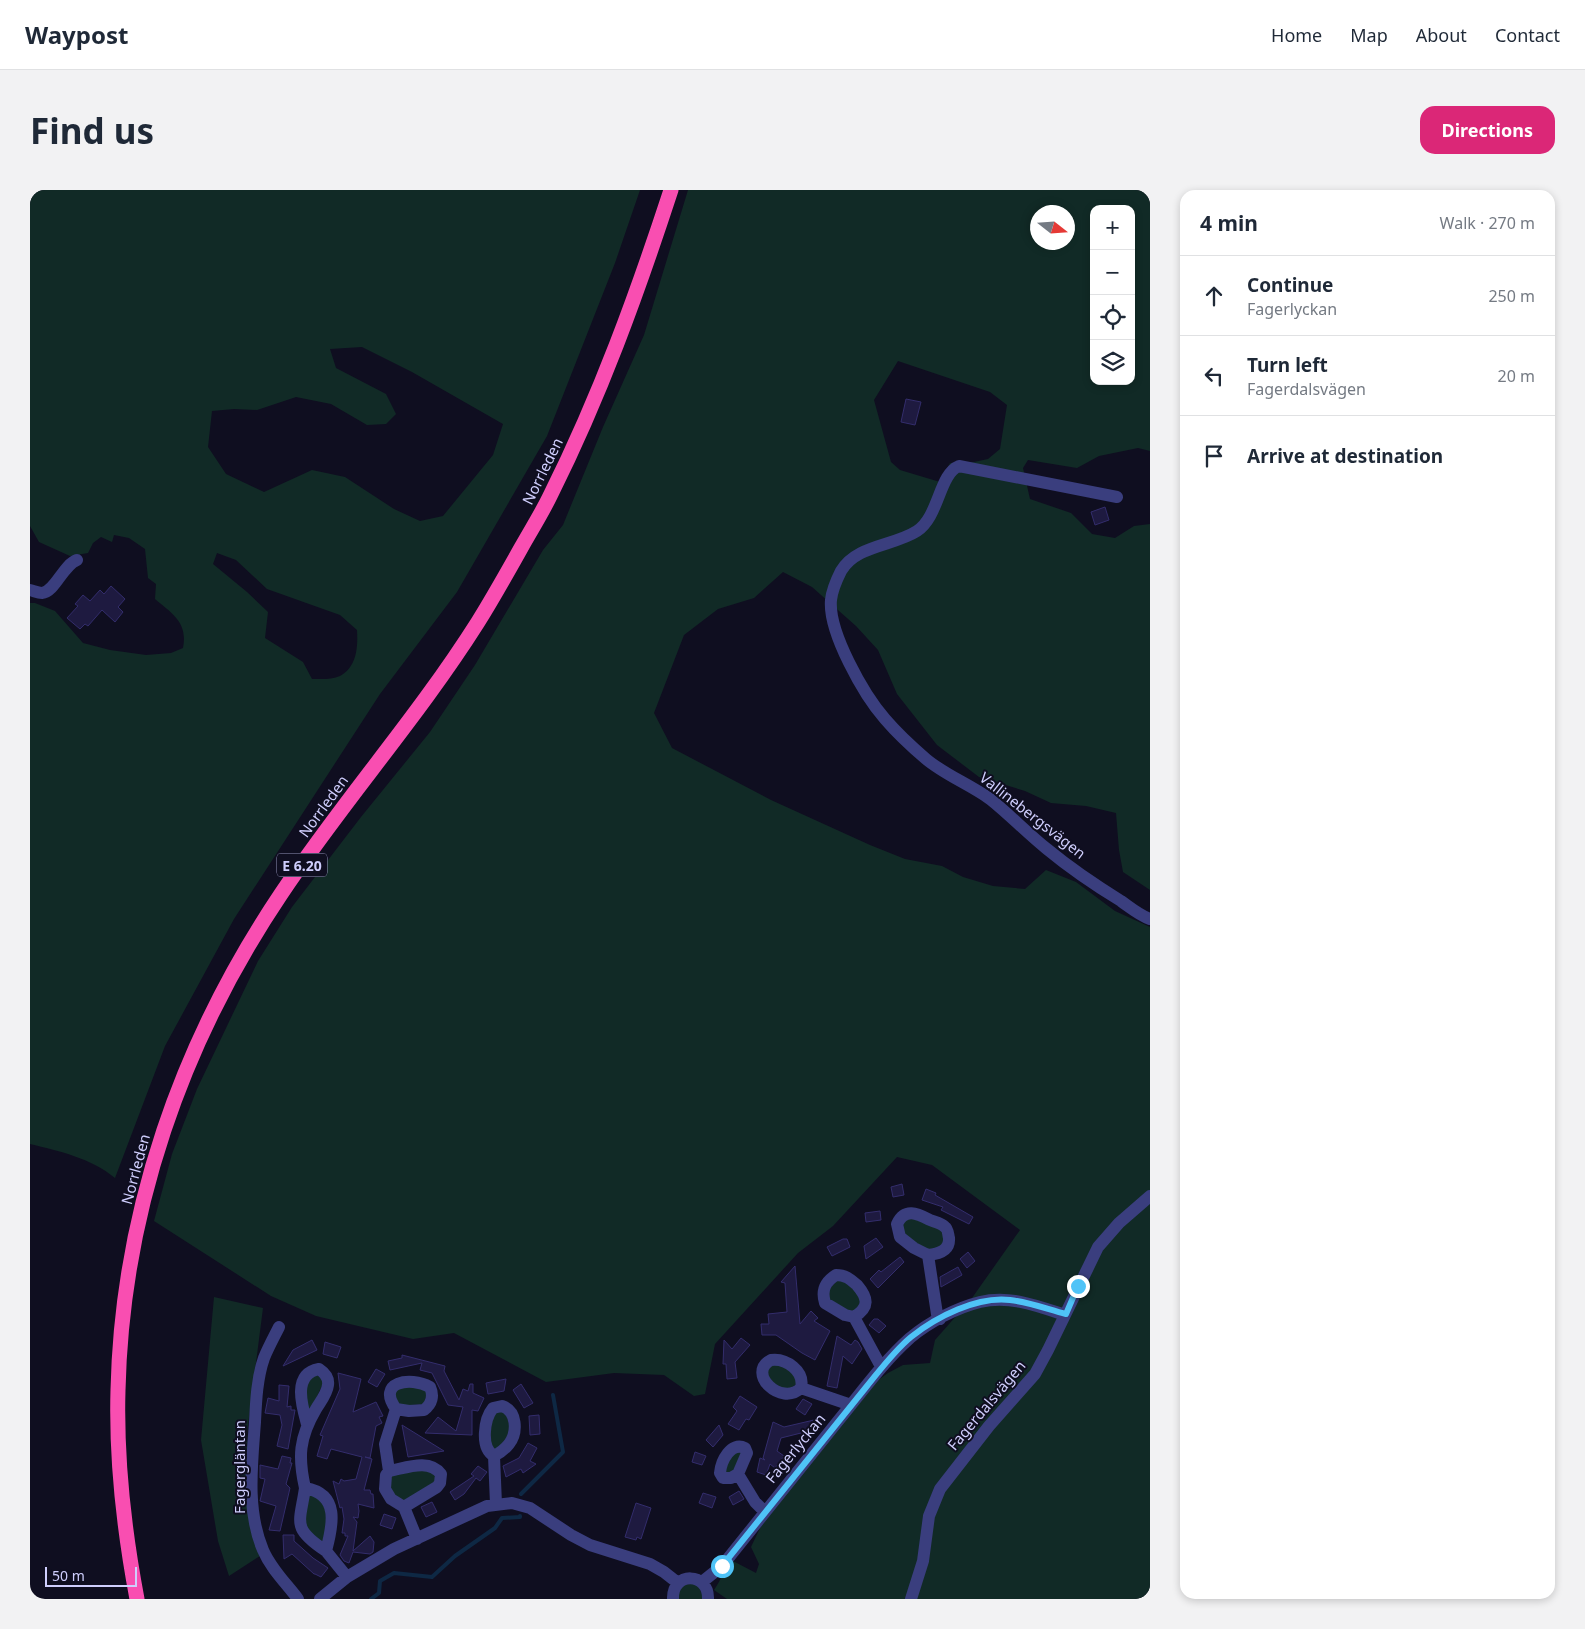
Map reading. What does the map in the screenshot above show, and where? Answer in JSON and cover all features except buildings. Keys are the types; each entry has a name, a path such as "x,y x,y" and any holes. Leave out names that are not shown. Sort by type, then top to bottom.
{"highway":[{"name":"Norrleden","path":"137,1599 125,1534 120,1470 118,1389 122,1334 128,1281 152,1165 177,1091 207,1021 258,929 283,891 437,681 477,623 550,498 577,441 632,307 671,190"}],"street":[{"name":"Vallinebergsvägen","path":"1117,497 959,466 953,468 932,515 918,530 869,550 851,560 842,570 831,600 833,618 846,653 860,681 884,718 926,759 990,800 1048,850 1100,889 1140,915 1150,919"},
{"path":"30,590 41,593 49,591 70,563 76,560"},
{"name":"Fagerdalsvägen","path":"911,1599 923,1561 928,1516 940,1489 989,1426 1035,1374 1098,1247 1118,1223 1150,1196"},
{"path":"928,1255 937,1314 940,1319"},
{"name":"Fagerlyckan","path":"702,1582 722,1566 883,1366 912,1337 940,1319 982,1301 1008,1299 1026,1302 1066,1314"},
{"path":"854,1317 883,1366"},
{"name":"Fagergläntan","path":"279,1327 264,1358 259,1378 252,1455 253,1502 256,1530 263,1551 274,1570 298,1599"},
{"name":"Fagerlyckan","path":"801,1388 851,1405"},
{"path":"396,1410 385,1444 389,1470 386,1475 385,1489 391,1499 404,1507 417,1539"},
{"path":"308,1424 300,1456 305,1488 300,1513 301,1528 312,1541 326,1551 347,1577"},
{"path":"494,1456 496,1504"},
{"path":"389,1470 425,1464 434,1467 441,1474 440,1483 437,1487 404,1507"},
{"name":"Fagerlyckan","path":"738,1474 755,1502 765,1512"},
{"path":"305,1488 321,1494 328,1503 333,1520 326,1551"},
{"path":"320,1599 347,1577 394,1549 473,1512 496,1504 512,1503 530,1508 584,1542 608,1552 650,1564 664,1572 678,1584"},
{"path":"672,1599 673,1592 678,1584 690,1578 702,1582 708,1592 708,1599"}],"green space":[{"path":"30,190 640,190 615,263 547,436 457,592 380,694 234,919 165,1046 115,1178 85,1160 30,1144 30,603 35,603 55,611 83,643 110,650 146,655 171,653 183,648 184,639 178,620 155,599 156,584 148,578 145,549 129,538 114,535 112,542 101,537 93,543 88,553 70,556 39,542 30,526","holes":["362,347 412,372 503,424 493,455 443,516 420,521 394,509 345,477 312,470 264,492 226,474 208,447 212,411 234,409 257,410 296,397 331,404 367,425 386,424 396,414 386,394 336,368 330,349","217,553 236,560 267,589 340,615 357,630 357,650 353,662 346,672 337,677 312,679 303,662 265,638 268,612 213,564"]},
{"path":"688,190 1150,190 1150,451 1138,448 1099,456 1077,468 1028,460 1023,468 1030,499 1071,513 1092,534 1115,538 1134,526 1150,524 1150,890 1123,872 1116,813 1086,806 1051,803 1025,791 979,777 937,745 897,694 878,650 856,626 812,587 783,572 754,598 718,609 684,635 654,713 672,748 771,800 870,845 905,859 942,866 963,877 993,886 1025,889 1046,870 1076,882 1115,911 1150,927 1150,1599 727,1599 714,1590 733,1561 756,1573 759,1564 751,1547 761,1526 871,1385 903,1365 930,1363 935,1340 972,1298 1020,1230 932,1165 897,1157 833,1226 798,1253 715,1344 705,1394 694,1396 664,1375 614,1373 546,1382 454,1333 413,1339 316,1316 271,1296 154,1221 172,1154 197,1089 258,961 292,907 361,817 430,732 475,665 543,550 563,525 603,427 644,335","holes":["898,361 990,392 1007,405 1000,449 988,459 974,462 950,463 940,482 900,470 891,462 874,400"]},
{"path":"906,1217 941,1226 945,1245 925,1251 905,1238 901,1222"},
{"path":"840,1278 863,1297 854,1314 825,1298 825,1293"},
{"path":"214,1297 263,1308 247,1433 252,1533 260,1556 229,1576 218,1541 201,1440"},
{"path":"769,1364 788,1366 798,1383 787,1391 769,1380 767,1367"},
{"path":"316,1374 324,1381 309,1414 307,1410 307,1383"},
{"path":"399,1385 427,1389 425,1404 397,1406 393,1393"},
{"path":"505,1409 511,1431 496,1452 489,1445 491,1416"},
{"path":"731,1451 745,1451 731,1476 722,1469"},
{"path":"428,1467 440,1480 404,1505 390,1494 390,1473"},
{"path":"314,1494 328,1510 323,1546 306,1530 304,1503 309,1496"},
{"path":"697,1583 704,1599 677,1599 682,1585"}],"waterway":[{"path":"521,1494 563,1452 553,1395"},
{"path":"371,1599 379,1593 380,1581 394,1573 432,1577 455,1556 495,1528 502,1518 520,1516"}],"route":[{"path":"722,1566 867,1386 912,1337 940,1319 982,1301 1008,1299 1026,1302 1066,1314 1078,1286"}]}
